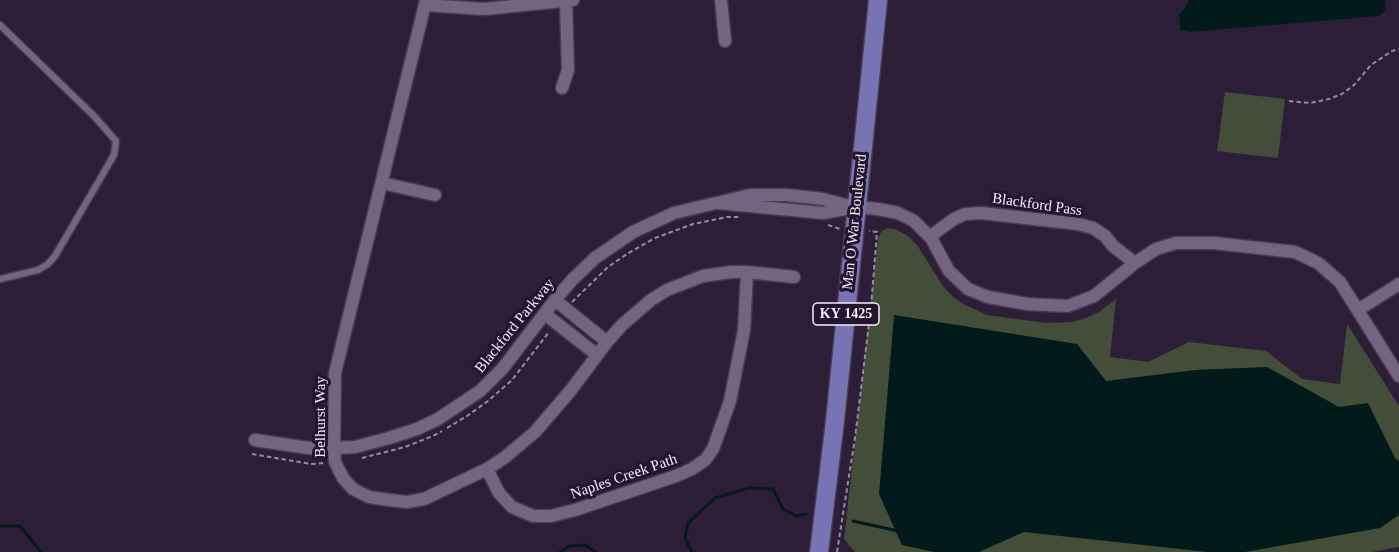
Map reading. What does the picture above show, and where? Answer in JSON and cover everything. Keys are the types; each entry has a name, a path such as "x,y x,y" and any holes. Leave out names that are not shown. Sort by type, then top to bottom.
{"main road":[{"name":"Man O War Boulevard","path":"819,552 835,421 878,0"}],"street":[{"path":"426,2 484,9 569,0 568,70 562,88"},
{"path":"721,0 725,41"},
{"name":"Belhurst Way","path":"426,2 335,373 335,462 342,478 353,489 369,497 407,502 424,499 487,469 535,432 608,342 636,312 667,290 703,276 731,272 794,277"},
{"path":"382,183 435,195"},
{"name":"Blackford Parkway","path":"255,440 308,447 355,447 417,429 438,419 480,391 503,368 555,300 595,258 633,232 674,213 718,203 823,213 856,207 878,208 898,213 914,221 931,238 949,271 968,289 988,297 1027,304 1068,306 1094,296 1156,249 1176,243 1214,243 1295,252 1318,263 1340,282 1399,376"},
{"name":"Blackford Pass","path":"931,238 954,219 965,214 981,213 1067,223 1093,228 1135,263"},
{"name":"Naples Creek Path","path":"487,469 499,493 512,507 533,516 550,516 575,510 676,476 705,460 713,449 729,401 744,330 747,272"},
{"path":"1358,310 1399,284"},
{"path":"555,300 608,342"},
{"path":"545,314 597,356"}],"lane":[{"path":"0,25 94,116 116,141 114,155 55,256 38,270 0,279"}],"path":[{"path":"1289,101 1310,103 1342,94 1354,85 1371,64 1399,49"},
{"path":"566,309 608,267 655,238 693,224 727,217 746,217"},
{"path":"828,225 839,229 877,232 871,308 837,552"},
{"path":"358,458 405,447 433,436 467,416 512,380 556,322"},
{"path":"252,454 310,464 335,462"}],"shaded area":[{"path":"1189,0 1385,0 1386,10 1379,16 1190,32 1180,30 1179,15"},
{"path":"1225,92 1285,99 1278,158 1217,151"},
{"path":"888,228 908,236 917,245 952,296 987,315 1046,323 1073,322 1099,312 1116,299 1110,357 1148,362 1189,342 1266,351 1302,379 1340,384 1347,324 1399,406 1399,547 1372,552 855,552 844,539 878,238 882,231"},
{"path":"894,315 1077,344 1106,381 1195,370 1267,367 1339,407 1368,403 1395,458 1399,461 1399,515 1380,528 1245,552 1207,552 1024,532 979,552 934,552 902,545 879,494"}],"waterway":[{"path":"692,552 685,538 688,523 715,498 749,488 773,489 783,509 796,516 806,514"},
{"path":"853,521 898,531"},
{"path":"0,526 20,526 41,552"},
{"path":"560,552 569,546 585,545 596,552"}]}
